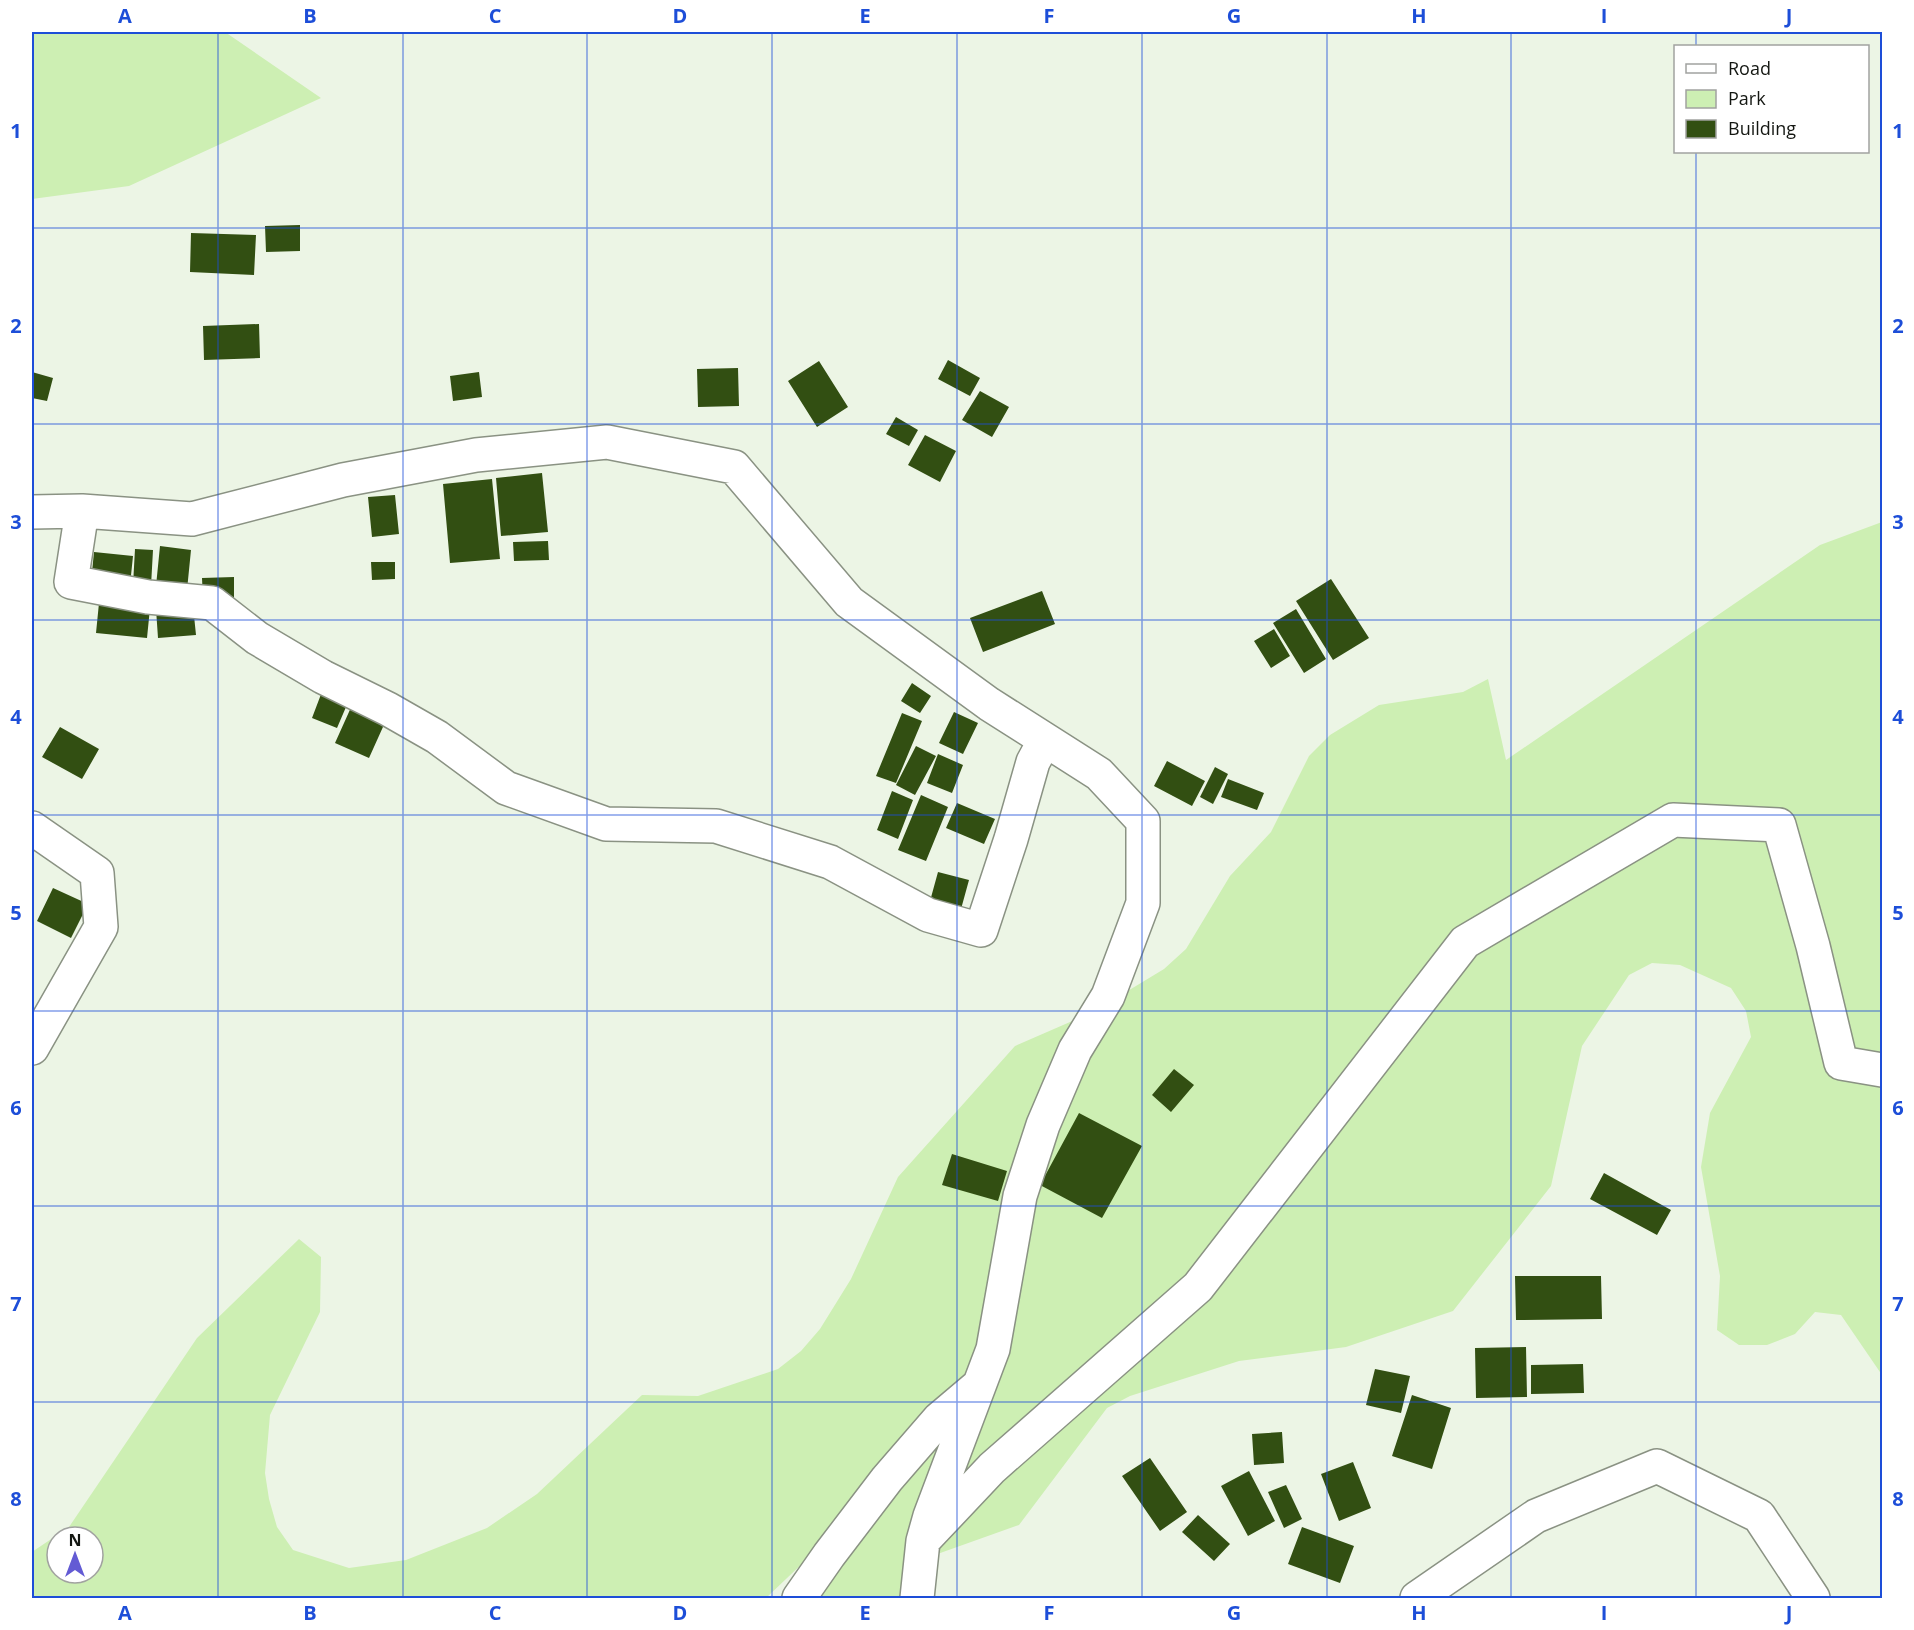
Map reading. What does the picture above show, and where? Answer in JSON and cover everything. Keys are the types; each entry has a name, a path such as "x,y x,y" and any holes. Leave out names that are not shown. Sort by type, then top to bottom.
{"street":[{"path":"32,512 82,511 192,519 343,480 476,455 607,442 734,467 849,602 989,704 1099,774 1143,821 1143,903 1108,996 1075,1050 1043,1125 1020,1196 993,1349 922,1541 917,1599"},
{"path":"82,511 71,582 148,597 212,603 257,639 436,737 506,788 606,824 716,826 830,862 928,915 981,930 1033,762 1045,740"},
{"path":"922,1541 992,1468 1198,1287 1465,942 1673,820 1779,825 1813,946 1840,1063 1882,1070"},
{"path":"32,828 97,873 101,927 32,1048"},
{"path":"799,1599 829,1555 887,1479 939,1419 979,1384"},
{"path":"1417,1599 1536,1516 1657,1466 1759,1516 1813,1599"}],"green space":[{"path":"32,32 225,32 321,98 129,186 32,199"},
{"path":"1882,522 1882,1375 1841,1315 1815,1312 1795,1334 1767,1345 1739,1345 1717,1330 1720,1276 1701,1167 1710,1113 1751,1037 1746,1011 1731,988 1680,965 1652,963 1629,975 1582,1046 1551,1186 1453,1311 1346,1347 1239,1361 1130,1396 1107,1408 1019,1525 915,1562 908,1598 806,1598 806,1560 766,1598 32,1598 32,1552 45,1543 45,1585 105,1585 105,1525 70,1525 197,1338 299,1239 321,1257 320,1312 270,1415 265,1473 277,1527 293,1550 349,1568 406,1560 487,1528 537,1494 642,1395 698,1396 778,1369 801,1351 820,1329 851,1279 898,1177 1015,1046 1093,1012 1164,969 1186,949 1230,876 1271,832 1309,756 1330,735 1379,705 1463,692 1488,679 1506,760 1820,545"}],"building":[{"path":"300,225 300,251 266,252 265,226"},
{"path":"191,233 256,235 254,275 190,272"},
{"path":"259,324 260,358 204,360 203,326"},
{"path":"948,360 980,378 970,396 938,379"},
{"path":"819,361 848,407 817,427 788,381"},
{"path":"738,368 739,406 698,407 697,369"},
{"path":"32,372 53,378 47,401 32,398"},
{"path":"479,372 482,397 453,401 450,376"},
{"path":"980,391 1009,407 992,437 962,420"},
{"path":"896,417 918,430 909,446 886,434"},
{"path":"925,435 956,451 940,482 908,465"},
{"path":"542,473 548,532 501,536 496,478"},
{"path":"492,479 500,559 450,563 443,484"},
{"path":"395,495 399,534 372,537 368,497"},
{"path":"548,541 549,560 514,561 513,542"},
{"path":"160,546 191,550 187,590 156,586"},
{"path":"135,549 153,550 151,586 133,585"},
{"path":"94,552 133,556 130,585 91,582"},
{"path":"371,562 395,562 395,579 372,580"},
{"path":"234,577 234,599 203,600 202,578"},
{"path":"1331,579 1369,638 1333,660 1296,601"},
{"path":"1042,591 1055,624 983,652 970,618"},
{"path":"99,603 150,608 147,638 96,633"},
{"path":"193,606 196,635 158,638 156,609"},
{"path":"1296,609 1326,659 1304,673 1273,623"},
{"path":"1274,629 1290,656 1271,668 1254,641"},
{"path":"912,683 931,696 920,713 901,701"},
{"path":"323,689 349,700 337,728 312,718"},
{"path":"353,703 387,718 369,758 335,743"},
{"path":"954,712 978,723 963,754 939,743"},
{"path":"902,713 922,721 896,783 876,776"},
{"path":"60,727 99,749 82,779 42,757"},
{"path":"916,746 936,756 915,795 896,785"},
{"path":"938,754 963,765 952,793 927,783"},
{"path":"1167,761 1205,781 1192,806 1154,786"},
{"path":"1215,767 1228,774 1213,804 1200,797"},
{"path":"1228,779 1264,793 1257,810 1221,797"},
{"path":"892,791 913,800 898,839 877,830"},
{"path":"921,795 948,807 926,861 898,850"},
{"path":"957,803 995,819 984,844 946,828"},
{"path":"938,872 969,880 958,920 927,912"},
{"path":"53,888 88,904 71,938 37,921"},
{"path":"1174,1069 1194,1085 1171,1112 1152,1095"},
{"path":"1079,1113 1142,1146 1102,1218 1040,1185"},
{"path":"952,1154 1007,1171 998,1201 942,1185"},
{"path":"1604,1173 1671,1210 1657,1235 1590,1199"},
{"path":"1515,1276 1601,1276 1602,1319 1516,1320"},
{"path":"1526,1347 1527,1397 1476,1398 1475,1348"},
{"path":"1583,1364 1584,1393 1531,1394 1531,1365"},
{"path":"1375,1369 1410,1376 1401,1413 1366,1405"},
{"path":"1412,1395 1451,1408 1432,1469 1392,1456"},
{"path":"1282,1432 1284,1463 1254,1465 1252,1434"},
{"path":"1150,1458 1187,1512 1160,1531 1122,1476"},
{"path":"1353,1462 1371,1508 1339,1521 1321,1474"},
{"path":"1249,1471 1275,1521 1248,1536 1221,1486"},
{"path":"1286,1485 1302,1519 1284,1528 1268,1492"},
{"path":"1198,1515 1230,1544 1214,1561 1182,1532"},
{"path":"1302,1527 1354,1546 1340,1583 1288,1564"}]}
